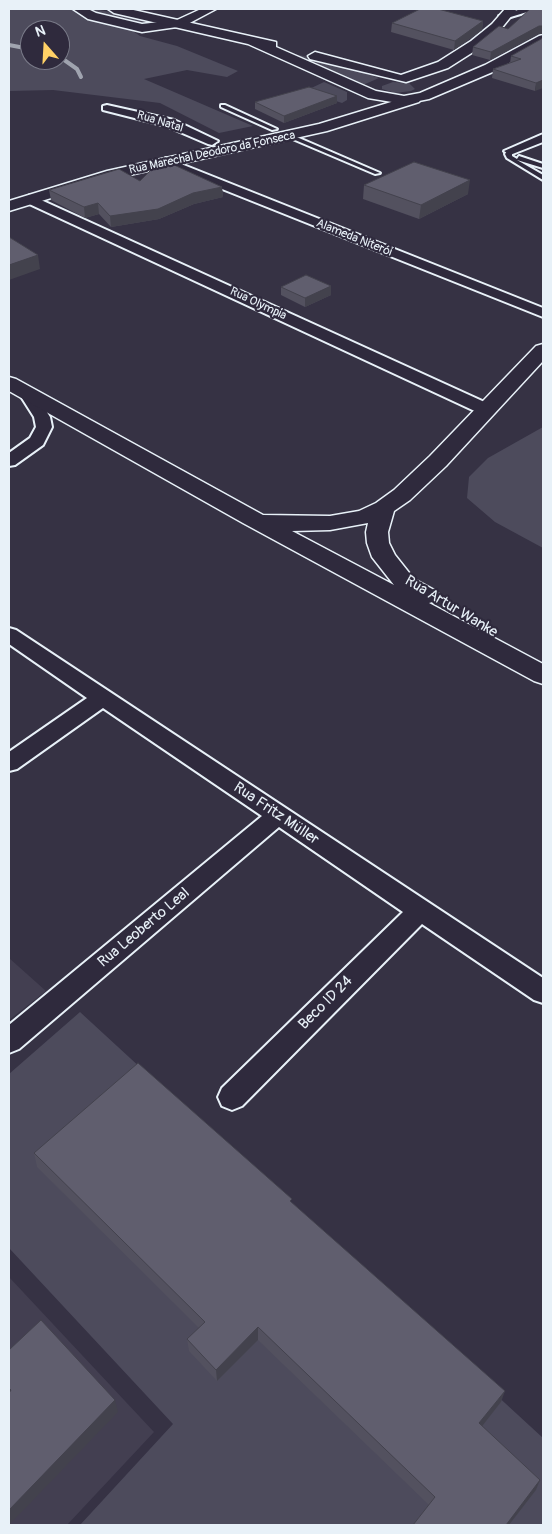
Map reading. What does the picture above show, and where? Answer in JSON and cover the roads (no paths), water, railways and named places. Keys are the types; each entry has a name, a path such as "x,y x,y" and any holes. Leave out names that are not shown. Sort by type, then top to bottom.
{"main road":[{"path":"79,9 92,16 142,28 180,23 210,9"},
{"path":"114,9 180,23 422,82 428,85 430,92"},
{"path":"167,9 197,15"},
{"path":"401,78 443,65 476,44 507,13"},
{"name":"Rua Marechal Deodoro da Fonseca","path":"9,206 91,180 290,136 358,118 414,99 477,74 543,39"},
{"path":"253,41 370,93 392,100 414,99"},
{"path":"443,65 448,69 462,73 477,74"},
{"path":"371,69 428,70"},
{"name":"Rua Marechal Deodoro da Fonseca","path":"9,193 97,166 274,129 345,111 370,93 367,86 373,82 401,78"},
{"path":"274,129 290,136"},
{"path":"251,518 289,524 319,525 365,517 384,508 402,495 438,461 543,350"},
{"path":"9,383 251,518 543,675"},
{"name":"Rua Artur Wanke","path":"384,508 377,532 378,544 391,568 406,584 543,660"}],"street":[{"path":"507,13 532,9 543,10"},
{"name":"Rua Natal","path":"107,108 170,123 212,142"},
{"path":"509,152 543,138"},
{"name":"Alameda Niterói","path":"166,162 543,313"},
{"name":"Rua Olympia","path":"30,199 486,409"},
{"path":"9,461 37,441 44,428 42,417 28,395"},
{"name":"Rua Fritz Müller","path":"9,635 543,992"},
{"path":"9,763 102,698"},
{"name":"Rua Leoberto Leal","path":"9,1041 278,815"},
{"name":"Beco ID 24","path":"232,1096 421,910"}],"lane":[{"path":"223,106 274,129"},
{"path":"290,136 377,172"},
{"path":"509,152 543,166"},
{"path":"509,152 509,157 543,178"}],"waterway":[{"path":"9,45 20,47"},
{"path":"70,64 77,69 81,77"}]}
